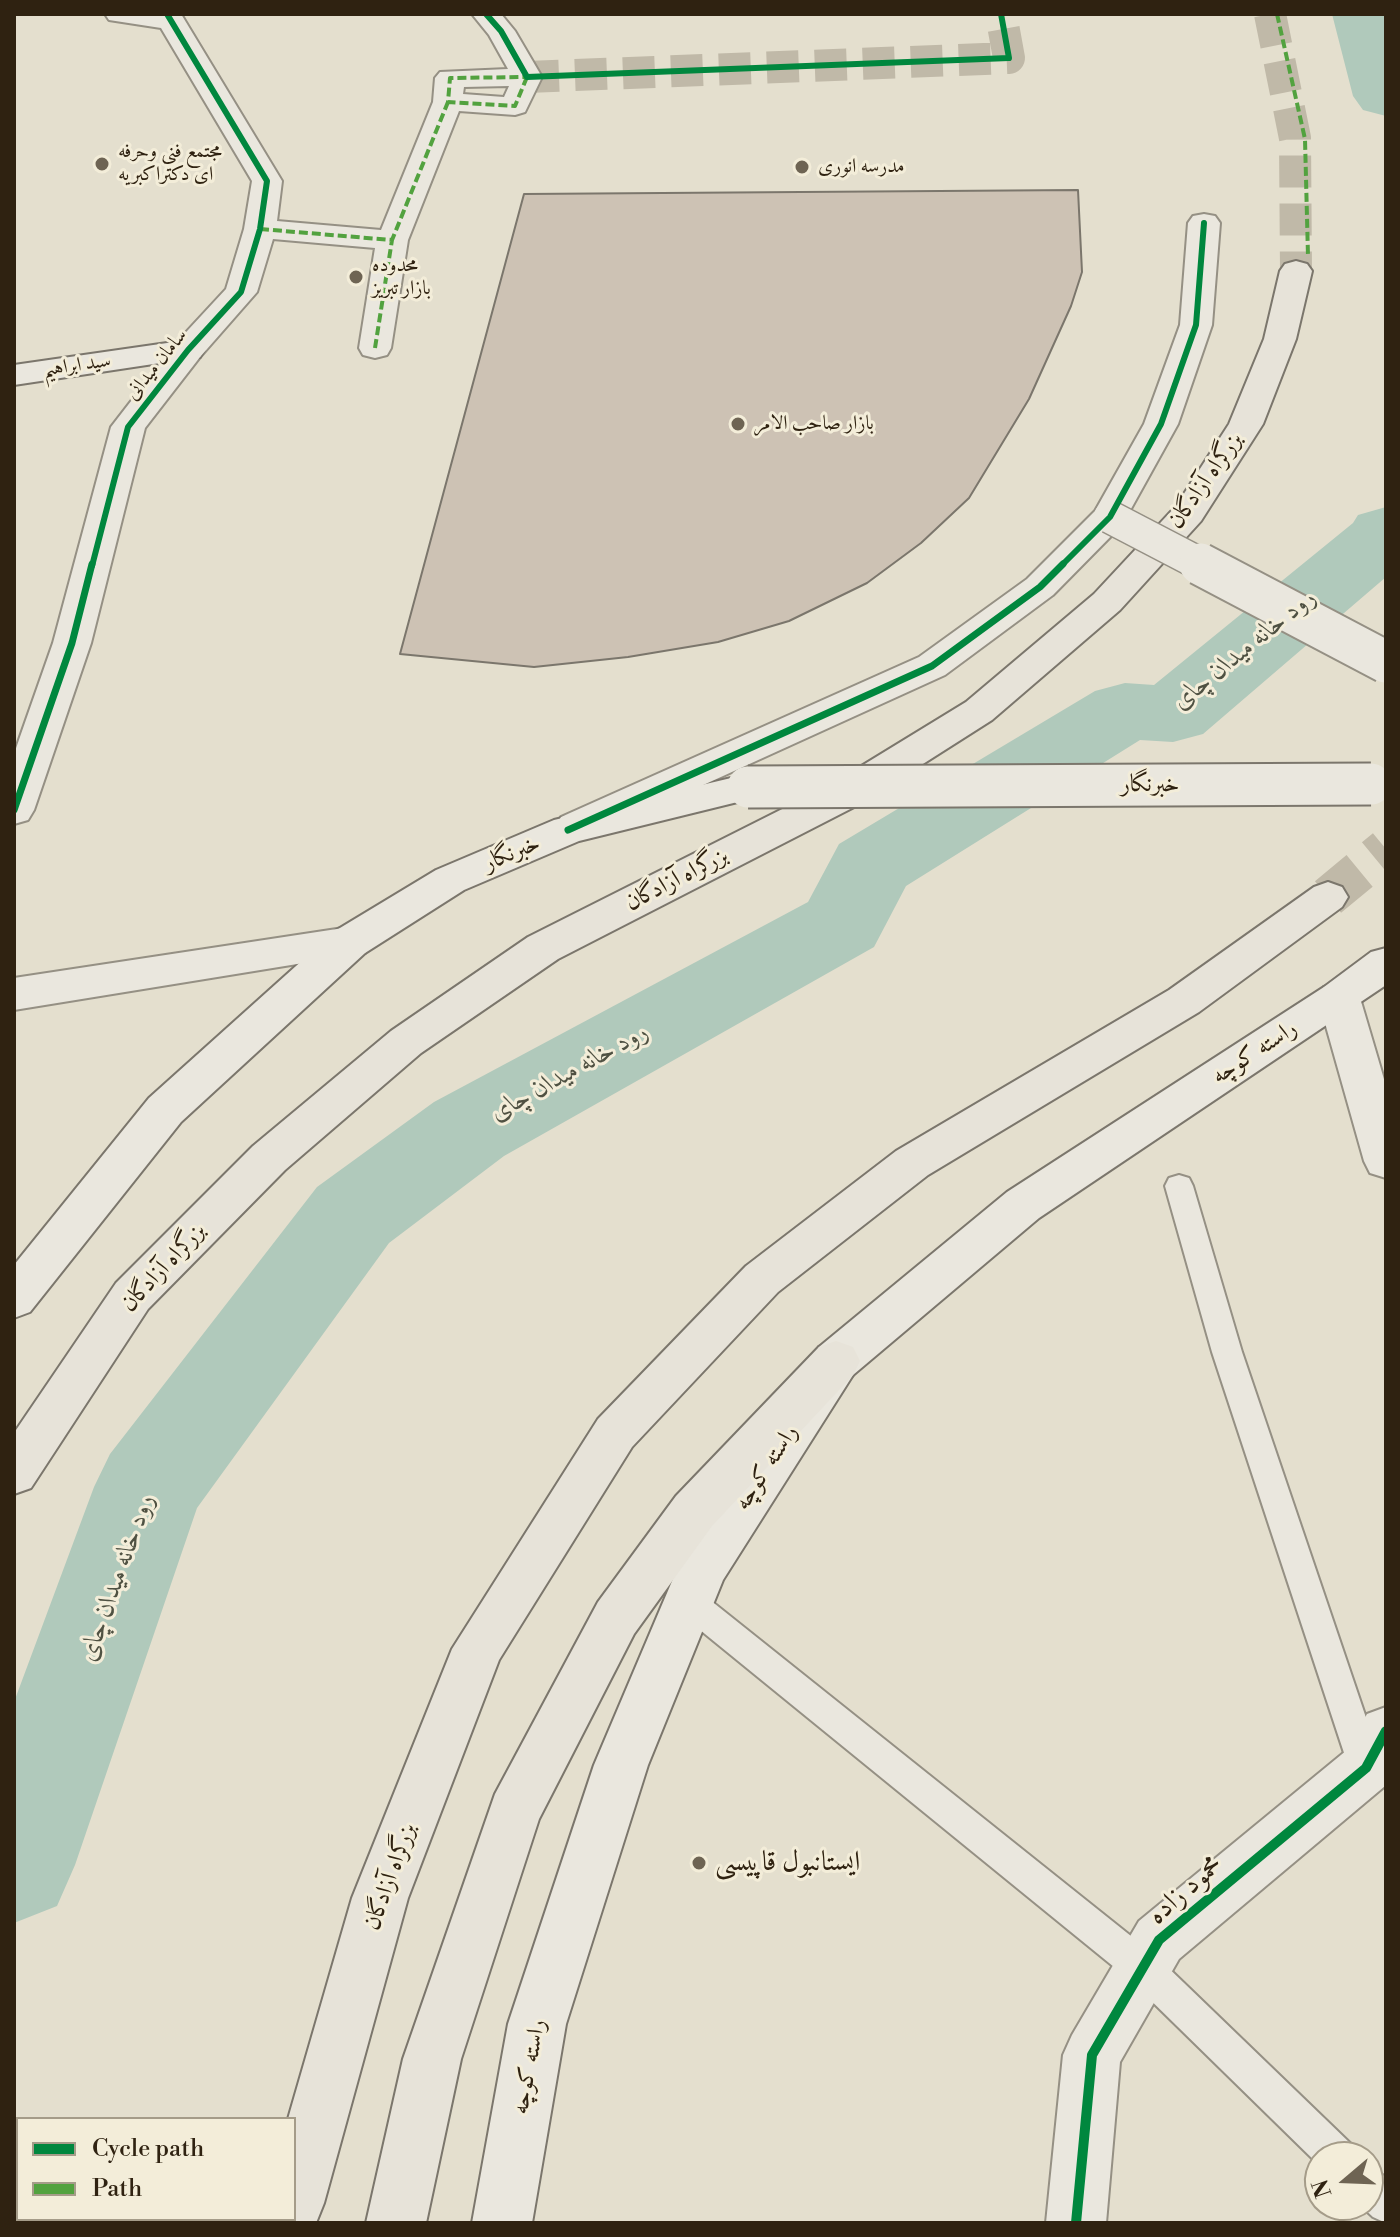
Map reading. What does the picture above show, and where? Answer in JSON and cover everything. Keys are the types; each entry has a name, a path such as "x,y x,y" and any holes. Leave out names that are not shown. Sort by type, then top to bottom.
{"highway":[{"name":"بزرگراه آزادگان","path":"14,1473 132,1296 269,1158 406,1042 543,948 846,794 966,720 1107,602 1189,513 1246,424 1280,339 1296,271"},
{"name":"بزرگراه آزادگان","path":"296,2196 380,1898 478,1649 615,1433 762,1279 912,1163 1184,1001 1328,897"},
{"path":"396,2223 432,2059 514,1812 616,1618 694,1511 836,1361"}],"street":[{"path":"119,14 169,18"},
{"path":"375,348 392,240 448,102 450,78 527,77 501,31 486,14"},
{"name":"سامان میدانی","path":"14,810 72,643 128,427 188,350 241,292 260,229 267,181 169,18"},
{"path":"568,830 932,666 1040,587 1110,517 1161,424 1196,325 1204,223"},
{"path":"260,229 392,240"},
{"name":"سید ابراهیم","path":"14,375 188,350"},
{"path":"1110,517 1386,662"},
{"name":"خبرنگار","path":"14,1299 165,1110 350,942 450,880 568,830 748,787 1378,789"},
{"path":"14,994 350,942"},
{"name":"راسته کوچه","path":"502,2223 537,2024 621,1765 702,1569 836,1361 1023,1205 1339,998 1386,963"},
{"path":"1339,998 1386,1161"},
{"name":"محمود زاده","path":"1076,2223 1092,2055 1159,1940 1376,1750"}],"lane":[{"path":"1179,1186 1227,1352 1376,1750"},
{"path":"689,1602 1143,1968 1321,2141"}],"building":[{"name":"بازار صاحب الامر","path":"1078,190 1082,272 1071,306 1029,399 969,498 921,543 867,583 789,621 718,642 628,657 534,667 400,654 524,194"}],"waterway":[{"name":"رود خانه میدان چای","path":"1363,14 1386,96"},
{"name":"رود خانه میدان چای","path":"14,1865 149,1487 353,1215 469,1129 842,924 871,866 1125,711 1173,714 1382,539 1386,532"}],"tunnel":[{"path":"527,77 1009,58 1001,14"},
{"path":"1270,14 1295,138 1296,271"},
{"path":"1328,897 1386,849"}],"marked path":[{"path":"1277,14 1305,139 1308,256"},
{"path":"260,229 392,240 448,102 450,78 527,77 515,106 448,102"},
{"path":"375,348 392,240"}],"cycle path":[{"path":"14,810 72,643 128,427 188,350 241,292 260,229 267,181 167,14"},
{"path":"486,14 501,31 527,77 1009,58 1001,14"},
{"path":"568,830 932,666 1040,587 1110,517 1161,424 1196,325 1204,223"},
{"path":"1076,2223 1092,2055 1159,1940 1366,1768 1386,1731"}],"place":[{"name":"مجتمع فنی وحرفه ای دکتراکبریه","path":"102,164"},
{"name":"مدرسه انوری","path":"802,167"},
{"name":"محدوده بازار تبریز","path":"356,277"},
{"name":"بازار صاحب الامر","path":"738,424"},
{"name":"ایستانبول قاپیسی","path":"699,1863"}]}
